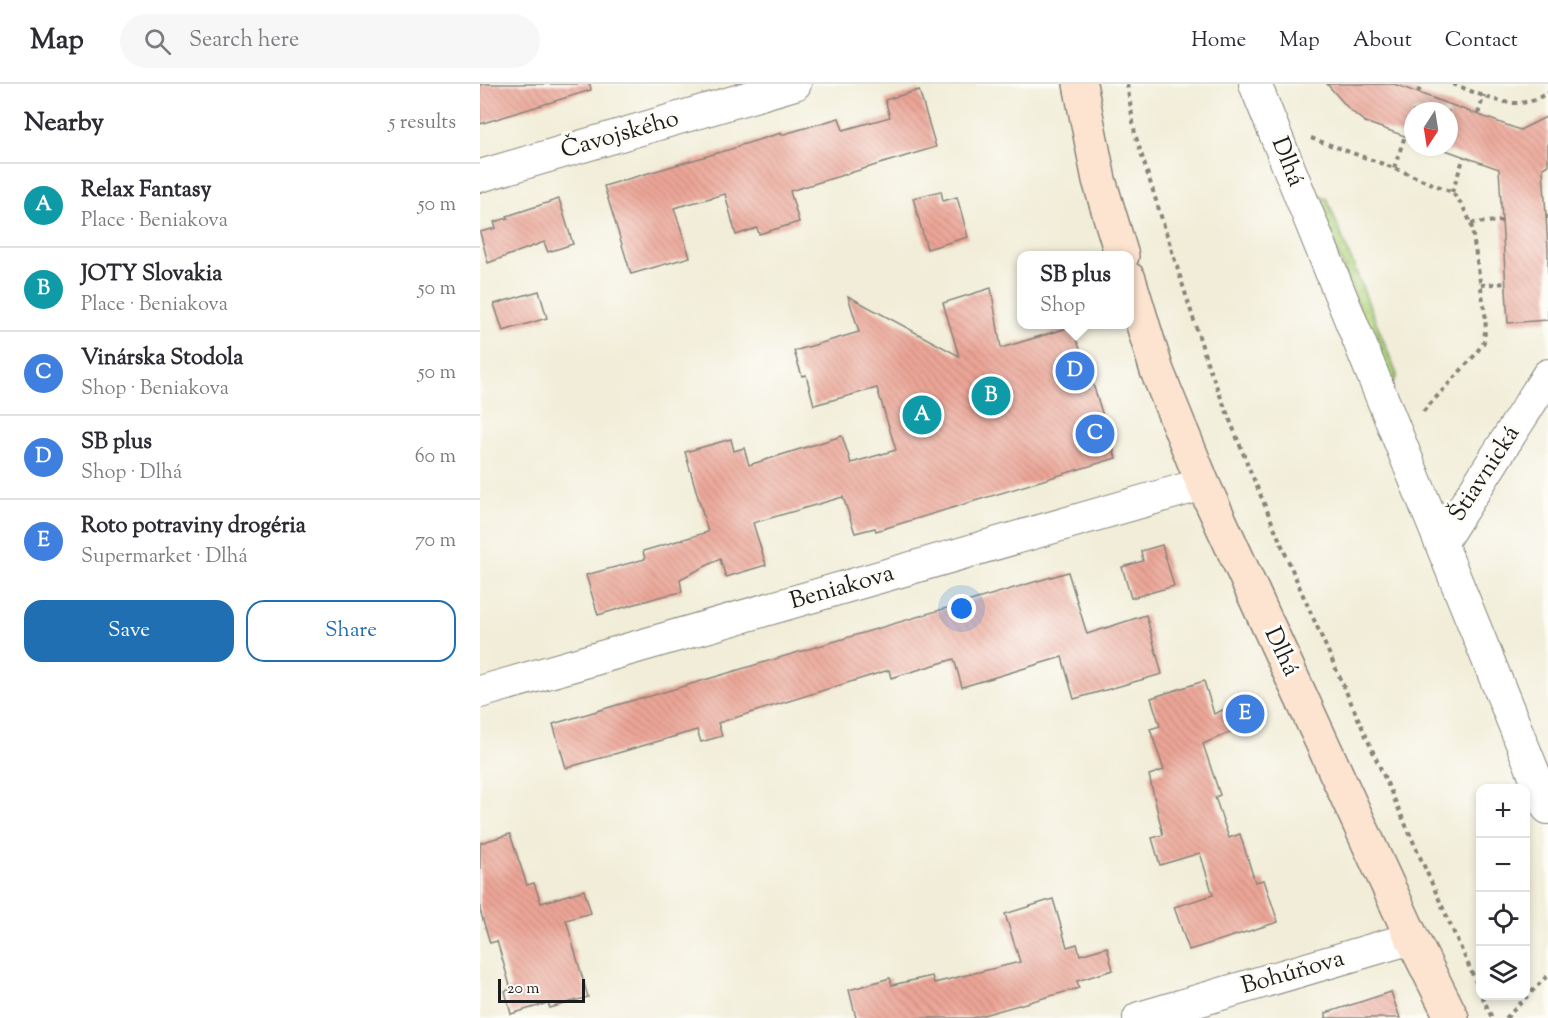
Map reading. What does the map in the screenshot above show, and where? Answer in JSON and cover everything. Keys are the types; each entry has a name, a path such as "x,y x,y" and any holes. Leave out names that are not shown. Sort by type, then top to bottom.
{"street":[{"name":"Čavojského","path":"480,176 795,84"},
{"path":"1080,84 1099,180 1121,251"},
{"name":"Dlhá","path":"1255,84 1548,808"},
{"name":"Dlhá","path":"1134,295 1157,371 1203,484 1412,938 1452,1018"},
{"name":"Štiavnická","path":"1441,543 1548,375"},
{"name":"Beniakova","path":"480,692 1203,484"},
{"name":"Bohúňova","path":"1139,1018 1412,938"}],"path":[{"path":"1127,84 1135,134 1208,365 1302,593 1476,982"},
{"path":"1418,93 1421,84"},
{"path":"1453,84 1514,104 1528,102 1548,93"},
{"path":"1478,114 1484,95"},
{"path":"1305,136 1452,192 1471,223 1486,320 1484,342 1420,415"},
{"path":"1394,168 1404,139"},
{"path":"1452,192 1464,157"},
{"path":"1471,223 1502,221"},
{"path":"1481,285 1506,283"},
{"path":"1506,1018 1548,975"},
{"path":"1484,1000 1492,1018"}],"green space":[{"path":"1320,195 1327,199 1397,375 1394,382 1387,378 1317,202"}],"building":[{"path":"480,84 590,84 591,90 480,124"},
{"path":"1327,84 1394,84 1443,102 1404,102 1404,136 1365,122 1349,109"},
{"path":"919,90 936,147 790,191 799,222 759,234 757,228 736,235 725,194 674,208 690,257 631,274 604,186 839,118 843,130 890,117 885,100"},
{"path":"1458,107 1520,130 1548,116 1548,165 1543,168 1548,248 1548,320 1508,323 1499,169 1458,154"},
{"path":"941,191 943,201 957,197 968,237 927,249 913,198"},
{"path":"559,199 573,244 548,252 544,242 488,263 480,232 496,228 494,222 508,218 507,216"},
{"path":"991,288 1001,348 1064,329 1072,329 1088,368 1116,458 876,531 875,528 855,533 843,497 753,523 766,565 726,577 720,559 680,579 682,592 598,615 586,575 645,559 643,551 708,532 685,452 731,439 734,451 744,448 749,465 842,436 851,463 896,450 877,388 814,405 806,375 802,376 794,351 859,332 848,296 959,356 943,303"},
{"path":"539,291 547,318 503,331 494,304"},
{"path":"1162,545 1174,586 1131,598 1122,567 1143,561 1141,551"},
{"path":"1068,572 1087,634 1146,615 1162,674 1074,699 1062,657 962,687 954,659 891,678 889,670 718,723 722,736 701,742 697,730 566,768 553,724"},
{"path":"1204,681 1214,714 1249,698 1258,720 1203,744 1220,795 1215,797 1229,838 1240,834 1255,882 1264,880 1278,922 1189,950 1174,907 1213,895 1200,853 1160,865 1152,838 1163,835 1149,775 1164,770 1150,729 1160,726 1151,698"},
{"path":"510,834 527,885 534,883 541,903 584,890 591,913 566,920 588,997 550,1008 548,1003 511,1014 505,991 511,989 497,941 490,943 480,910 480,843"},
{"path":"1053,899 1067,947 1077,944 1080,955 1107,947 1113,970 1077,981 1079,988 973,1018 856,1018 849,990 890,978 892,985 932,976 934,983 1020,962 1005,914"},
{"path":"1391,992 1400,1018 1326,1018 1326,1013"}],"place":[{"name":"SB plus","path":"1075,371"},
{"name":"JOTY Slovakia","path":"991,396"},
{"name":"Relax Fantasy","path":"922,415"},
{"name":"Vinárska Stodola","path":"1095,434"},
{"name":"Roto potraviny drogéria","path":"1245,714"}]}
